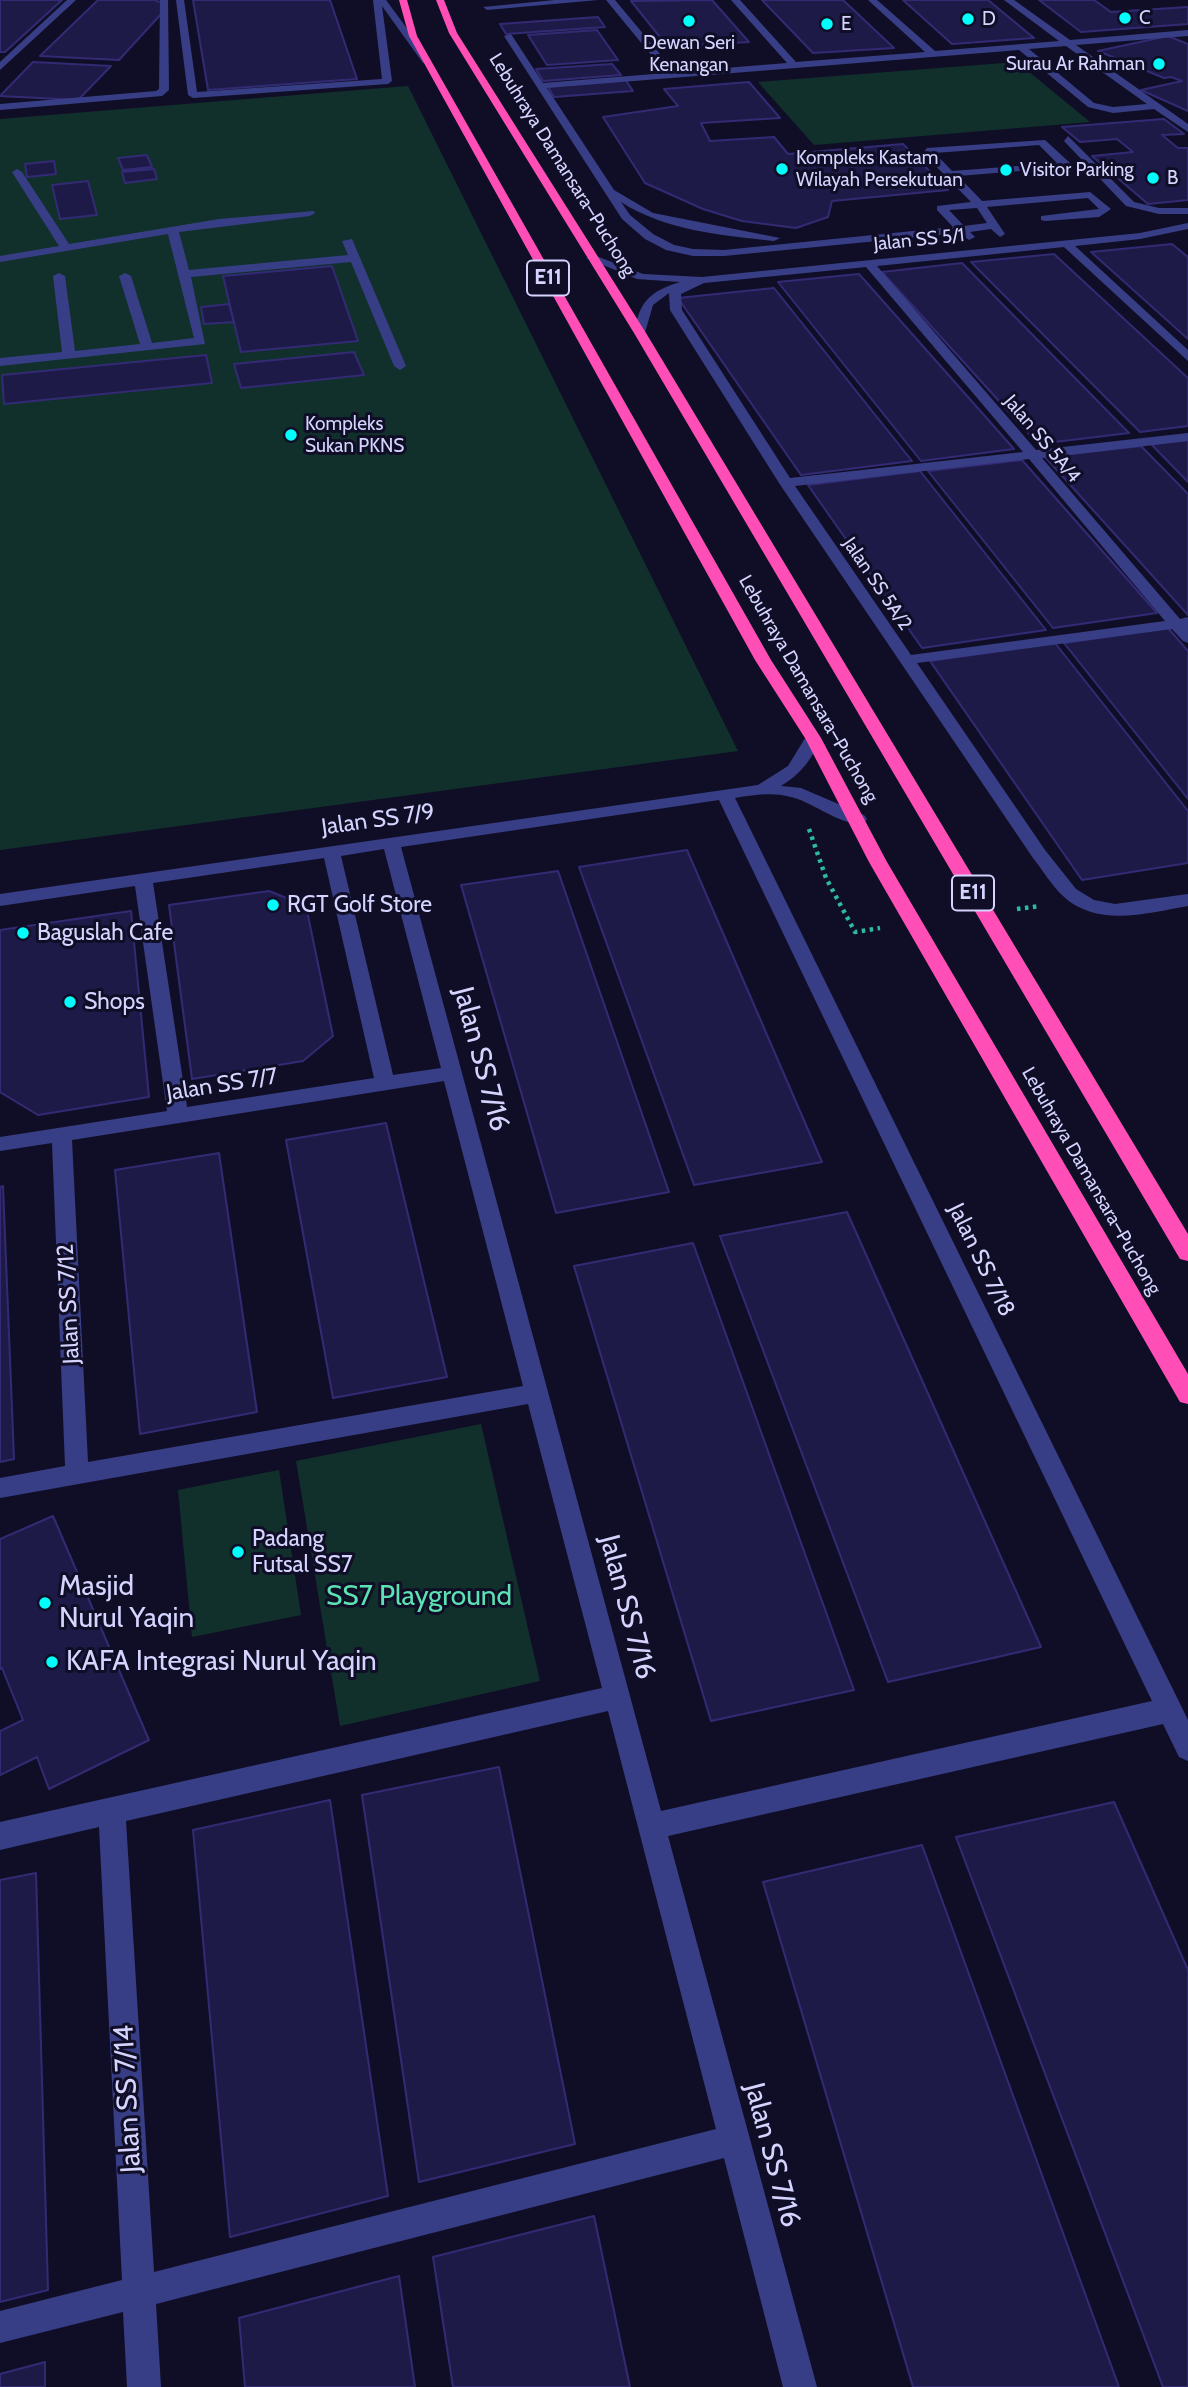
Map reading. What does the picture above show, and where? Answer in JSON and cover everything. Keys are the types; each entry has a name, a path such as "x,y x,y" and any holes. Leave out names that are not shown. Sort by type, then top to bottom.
{"highway":[{"name":"Lebuhraya Damansara–Puchong","path":"403,0 413,36 763,660 813,738 858,819 878,862 1188,1395"},
{"name":"Lebuhraya Damansara–Puchong","path":"440,0 453,33 640,333 1188,1253"}],"street":[{"path":"0,67 72,0"},
{"path":"0,107 159,94 164,90 164,0"},
{"path":"180,0 193,95 387,81 380,0"},
{"path":"380,0 431,68"},
{"path":"487,7 594,0"},
{"path":"610,0 673,75"},
{"path":"735,0 794,65"},
{"path":"872,0 932,54"},
{"path":"1008,0 1188,129"},
{"path":"538,86 1188,33"},
{"path":"508,36 538,86 626,216 651,240 673,249 694,253 724,253 992,226"},
{"path":"1020,46 1091,105 1113,110 1154,106"},
{"path":"1068,139 1130,204 1159,211 1188,211"},
{"path":"950,174 1066,165 1041,142 927,151 980,205 992,226 1014,248"},
{"path":"17,172 65,247"},
{"path":"607,188 649,215 688,225 748,236 825,243"},
{"path":"983,251 941,208 1090,195 1106,209 1099,214 1045,218"},
{"path":"0,260 173,229 310,213"},
{"name":"Jalan SS 5/1","path":"592,258 641,277 702,280 1140,236 1188,226"},
{"path":"0,362 201,341 173,229"},
{"name":"Jalan SS 5/1","path":"1140,236 1188,238"},
{"path":"348,241 400,366"},
{"path":"1066,243 1188,357"},
{"path":"184,275 356,258"},
{"name":"Jalan SS 5A/4","path":"869,263 1030,454 1182,623 1188,638"},
{"path":"58,276 69,355"},
{"path":"125,276 147,347"},
{"name":"Jalan SS 5/1","path":"640,333 643,310 656,294 702,280"},
{"name":"Jalan SS 5A/2","path":"702,280 675,292 676,310 786,483 1039,854 1073,895 1091,906 1112,912 1188,900"},
{"path":"786,483 1188,437"},
{"path":"905,660 1182,623"},
{"name":"Jalan SS 7/9","path":"762,789 791,774 804,760 813,738"},
{"name":"Jalan SS 7/9","path":"0,900 762,789 795,792 858,819"},
{"name":"Jalan SS 7/18","path":"725,795 1188,1748"},
{"name":"Jalan SS 7/16","path":"391,843 800,2387"},
{"path":"331,852 385,1084"},
{"path":"143,879 178,1116"},
{"name":"Jalan SS 7/7","path":"0,1144 452,1073"},
{"name":"Jalan SS 7/12","path":"62,1134 77,1474"},
{"path":"0,1488 537,1393"},
{"path":"0,1836 619,1696"},
{"path":"652,1826 1169,1710"},
{"name":"Jalan SS 7/14","path":"112,1811 144,2387"},
{"path":"0,2327 735,2140"}],"path":[{"path":"795,792 826,878 855,932"}],"green space":[{"path":"1017,62 1090,122 814,145 758,82"},
{"name":"Kompleks Sukan PKNS","path":"408,86 738,751 0,850 0,119"},
{"name":"SS7 Playground","path":"481,1424 540,1681 340,1726 296,1461"},
{"name":"Padang Futsal SS7","path":"279,1470 301,1615 192,1637 178,1490"}],"building":[{"path":"0,0 62,0 5,52 0,52"},
{"path":"98,0 154,0 163,3 162,13 119,60 40,56"},
{"path":"193,0 330,0 357,79 208,90"},
{"name":"Dewan Seri Kenangan","path":"712,0 749,42 668,47 631,1"},
{"name":"E","path":"762,0 843,0 894,48 813,53"},
{"name":"D","path":"903,0 988,0 1034,38 952,44"},
{"name":"C","path":"1039,0 1094,0 1111,12 1188,7 1188,24 1081,32"},
{"path":"598,17 605,27 506,34 500,24"},
{"path":"597,30 618,60 547,65 528,35"},
{"name":"Surau Ar Rahman","path":"1168,36 1188,44 1188,111 1141,90 1182,81 1171,77 1164,78 1098,51"},
{"path":"33,62 111,66 78,100 0,96"},
{"path":"612,64 621,75 543,81 536,69"},
{"path":"625,79 633,91 554,97 547,85"},
{"name":"Kompleks Kastam Wilayah Persekutuan","path":"749,82 780,118 701,123 710,141 774,137 788,154 903,144 948,190 832,201 828,217 796,228 742,221 703,209 645,183 603,117 678,106 664,89"},
{"name":"B","path":"1164,119 1184,134 1162,135 1178,148 1188,148 1188,200 1148,204 1092,156 1133,152 1117,139 1080,142 1062,127"},
{"path":"147,155 152,167 123,170 118,158"},
{"path":"54,161 56,174 27,177 25,164"},
{"path":"154,169 157,179 125,183 122,172"},
{"path":"88,181 97,215 60,219 52,185"},
{"path":"1172,244 1188,257 1188,339 1091,252"},
{"path":"1054,254 1188,378 1188,426 1140,432 971,262"},
{"path":"962,263 1129,433 1038,444 882,272"},
{"path":"332,266 358,341 241,352 223,276"},
{"path":"859,274 1014,449 921,461 778,282"},
{"path":"774,288 912,461 801,475 678,298"},
{"path":"229,304 234,322 204,324 201,307"},
{"path":"354,352 364,375 241,388 234,364"},
{"path":"206,355 212,383 4,404 2,375"},
{"path":"1188,440 1188,482 1151,444"},
{"path":"1141,446 1188,494 1188,615 1045,457"},
{"path":"1022,460 1157,613 1053,628 928,471"},
{"path":"920,471 1046,630 922,648 808,485"},
{"path":"1168,628 1188,651 1188,799 1064,643"},
{"path":"1055,643 1188,811 1188,863 1082,880 930,661"},
{"path":"687,850 822,1162 694,1185 579,867"},
{"path":"558,871 669,1192 556,1213 461,885"},
{"path":"269,891 306,906 333,1036 303,1061 192,1079 169,905"},
{"name":"Shops","path":"131,911 149,1097 38,1115 0,1092 0,930"},
{"path":"386,1123 447,1377 333,1398 286,1140"},
{"path":"219,1153 257,1412 140,1434 115,1170"},
{"path":"3,1186 14,1459 0,1462 0,1187"},
{"path":"847,1212 1041,1647 888,1682 720,1236"},
{"path":"693,1243 854,1690 711,1721 574,1266"},
{"name":"Masjid Nurul Yaqin","path":"53,1516 149,1740 49,1789 37,1757 0,1775 0,1731 23,1720 2,1668 0,1669 0,1539"},
{"path":"499,1767 575,2144 419,2182 362,1795"},
{"path":"330,1800 388,2196 230,2237 193,1830"},
{"path":"1114,1802 1188,1970 1188,2387 1163,2387 956,1837"},
{"path":"922,1845 1119,2387 913,2387 763,1882"},
{"path":"36,1873 48,2290 0,2302 0,1880"},
{"path":"594,2216 630,2387 453,2387 433,2257"},
{"path":"399,2276 415,2387 245,2387 239,2318"},
{"path":"45,2362 45,2387 0,2387 0,2374"}],"place":[{"name":"C","path":"1125,18"},
{"name":"D","path":"968,19"},
{"name":"Dewan Seri Kenangan","path":"689,21"},
{"name":"E","path":"827,24"},
{"name":"Surau Ar Rahman","path":"1159,64"},
{"name":"Kompleks Kastam Wilayah Persekutuan","path":"782,169"},
{"name":"Visitor Parking","path":"1006,170"},
{"name":"B","path":"1153,178"},
{"name":"Kompleks Sukan PKNS","path":"291,435"},
{"name":"RGT Golf Store","path":"273,905"},
{"name":"Baguslah Cafe","path":"23,933"},
{"name":"Shops","path":"70,1002"},
{"name":"Padang Futsal SS7","path":"238,1552"},
{"name":"Masjid Nurul Yaqin","path":"45,1603"},
{"name":"KAFA Integrasi Nurul Yaqin","path":"52,1662"}]}
